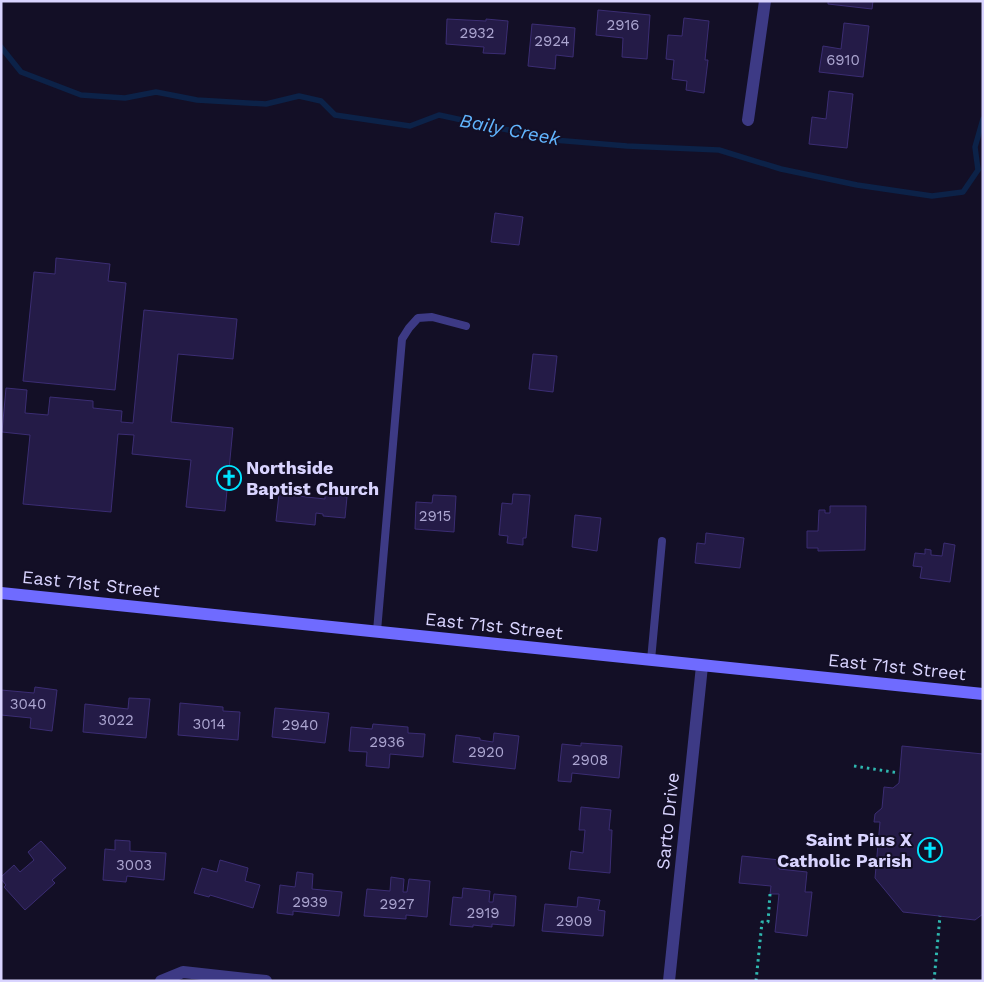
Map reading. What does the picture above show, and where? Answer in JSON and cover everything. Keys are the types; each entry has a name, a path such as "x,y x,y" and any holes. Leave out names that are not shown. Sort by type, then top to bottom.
{"main road":[{"name":"East 71st Street","path":"1,593 983,694"}],"street":[{"path":"748,120 765,1"},
{"name":"Sarto Drive","path":"669,981 702,666"},
{"path":"161,981 183,972 266,981"}],"lane":[{"path":"377,631 402,339 418,318 432,317 466,326"},
{"path":"651,660 662,541"}],"path":[{"path":"854,766 899,773"},
{"path":"756,981 762,922 768,922 770,894"},
{"path":"934,981 940,916"}],"building":[{"path":"828,1 873,1 872,9 828,4"},
{"path":"598,10 650,15 647,59 622,57 623,38 596,35"},
{"path":"684,18 709,21 705,60 708,60 704,93 686,90 687,81 672,79 674,60 666,59 668,35 682,36"},
{"path":"447,19 508,21 505,54 483,53 484,47 446,44"},
{"path":"844,23 869,26 863,77 819,72 823,46 841,49"},
{"path":"532,24 575,28 573,57 556,55 555,69 528,66"},
{"path":"829,91 853,94 847,148 809,144 812,117 826,119"},
{"path":"495,213 523,217 519,245 491,242"},
{"path":"56,258 110,264 108,281 126,283 115,390 23,381 34,272 55,274"},
{"path":"144,310 237,319 233,359 178,354 171,422 233,428 225,511 186,507 191,460 132,454 134,435 118,434 111,512 23,504 30,435 2,432 6,388 27,390 25,413 48,415 50,397 93,401 93,408 122,411 121,422 133,423"},
{"path":"533,354 557,356 553,392 529,389"},
{"path":"279,494 325,499 325,494 347,497 345,518 323,516 323,514 316,513 315,525 276,521"},
{"path":"513,494 530,495 526,538 523,538 523,545 507,543 508,536 499,535 502,503 512,504"},
{"path":"433,495 456,496 454,532 415,529 416,502 432,503"},
{"path":"830,506 866,506 865,550 818,551 818,548 807,548 807,531 818,531 819,510 825,510 825,513 830,513"},
{"path":"575,515 601,518 597,551 572,547"},
{"path":"706,533 744,538 740,568 695,563 697,543 705,544"},
{"path":"944,543 955,545 950,582 920,578 922,567 913,566 915,553 925,554 925,549 931,550 931,555 942,556"},
{"path":"35,687 57,690 52,731 30,728 31,718 1,715 1,690 34,693"},
{"path":"129,698 150,699 146,738 83,732 85,704 128,709"},
{"path":"180,703 223,707 223,711 240,712 238,740 178,735"},
{"path":"275,708 329,713 325,743 272,737"},
{"path":"373,724 408,727 408,733 425,734 423,757 390,754 389,768 366,766 367,752 349,751 351,727 372,729"},
{"path":"494,733 519,736 515,769 453,762 456,735 480,738 480,740 493,742"},
{"path":"581,743 622,746 619,778 572,773 571,782 558,781 562,744 581,746"},
{"name":"Saint Pius X Catholic Parish","path":"902,746 983,754 983,914 975,920 903,912 875,878 880,822 874,822 875,814 882,808 884,787 893,788 899,783"},
{"path":"581,807 611,810 609,830 612,830 610,873 569,869 571,851 583,853 585,830 579,830"},
{"path":"115,840 130,841 130,851 166,853 164,880 127,876 126,882 103,880 105,849 115,850"},
{"path":"41,841 66,868 52,880 55,883 25,910 4,887 6,885 1,877 14,865 20,872 34,860 28,852"},
{"path":"742,856 780,860 779,869 807,872 805,892 812,892 807,936 775,932 779,894 770,894 771,886 739,883"},
{"path":"220,860 248,868 245,881 260,885 253,908 210,895 209,897 194,893 202,868 217,872"},
{"path":"297,872 313,874 312,889 342,892 339,916 293,911 293,915 277,913 280,885 295,887"},
{"path":"391,877 404,879 403,892 407,892 409,879 430,881 427,917 406,915 406,919 364,916 367,889 390,891"},
{"path":"463,888 490,891 489,902 493,902 494,894 516,896 514,926 492,924 492,927 450,925 453,897 462,898"},
{"path":"578,897 600,900 598,910 605,911 603,936 542,931 545,904 577,907"}],"waterway":[{"name":"Baily Creek","path":"1,47 21,72 81,95 125,98 156,92 197,100 266,104 299,96 321,101 335,115 410,126 439,115 554,140 627,146 719,150 781,169 857,185 932,196 963,192 978,170 975,147 983,119"}],"place":[{"name":"Northside Baptist Church","path":"229,478"},
{"name":"Saint Pius X Catholic Parish","path":"930,850"}]}
